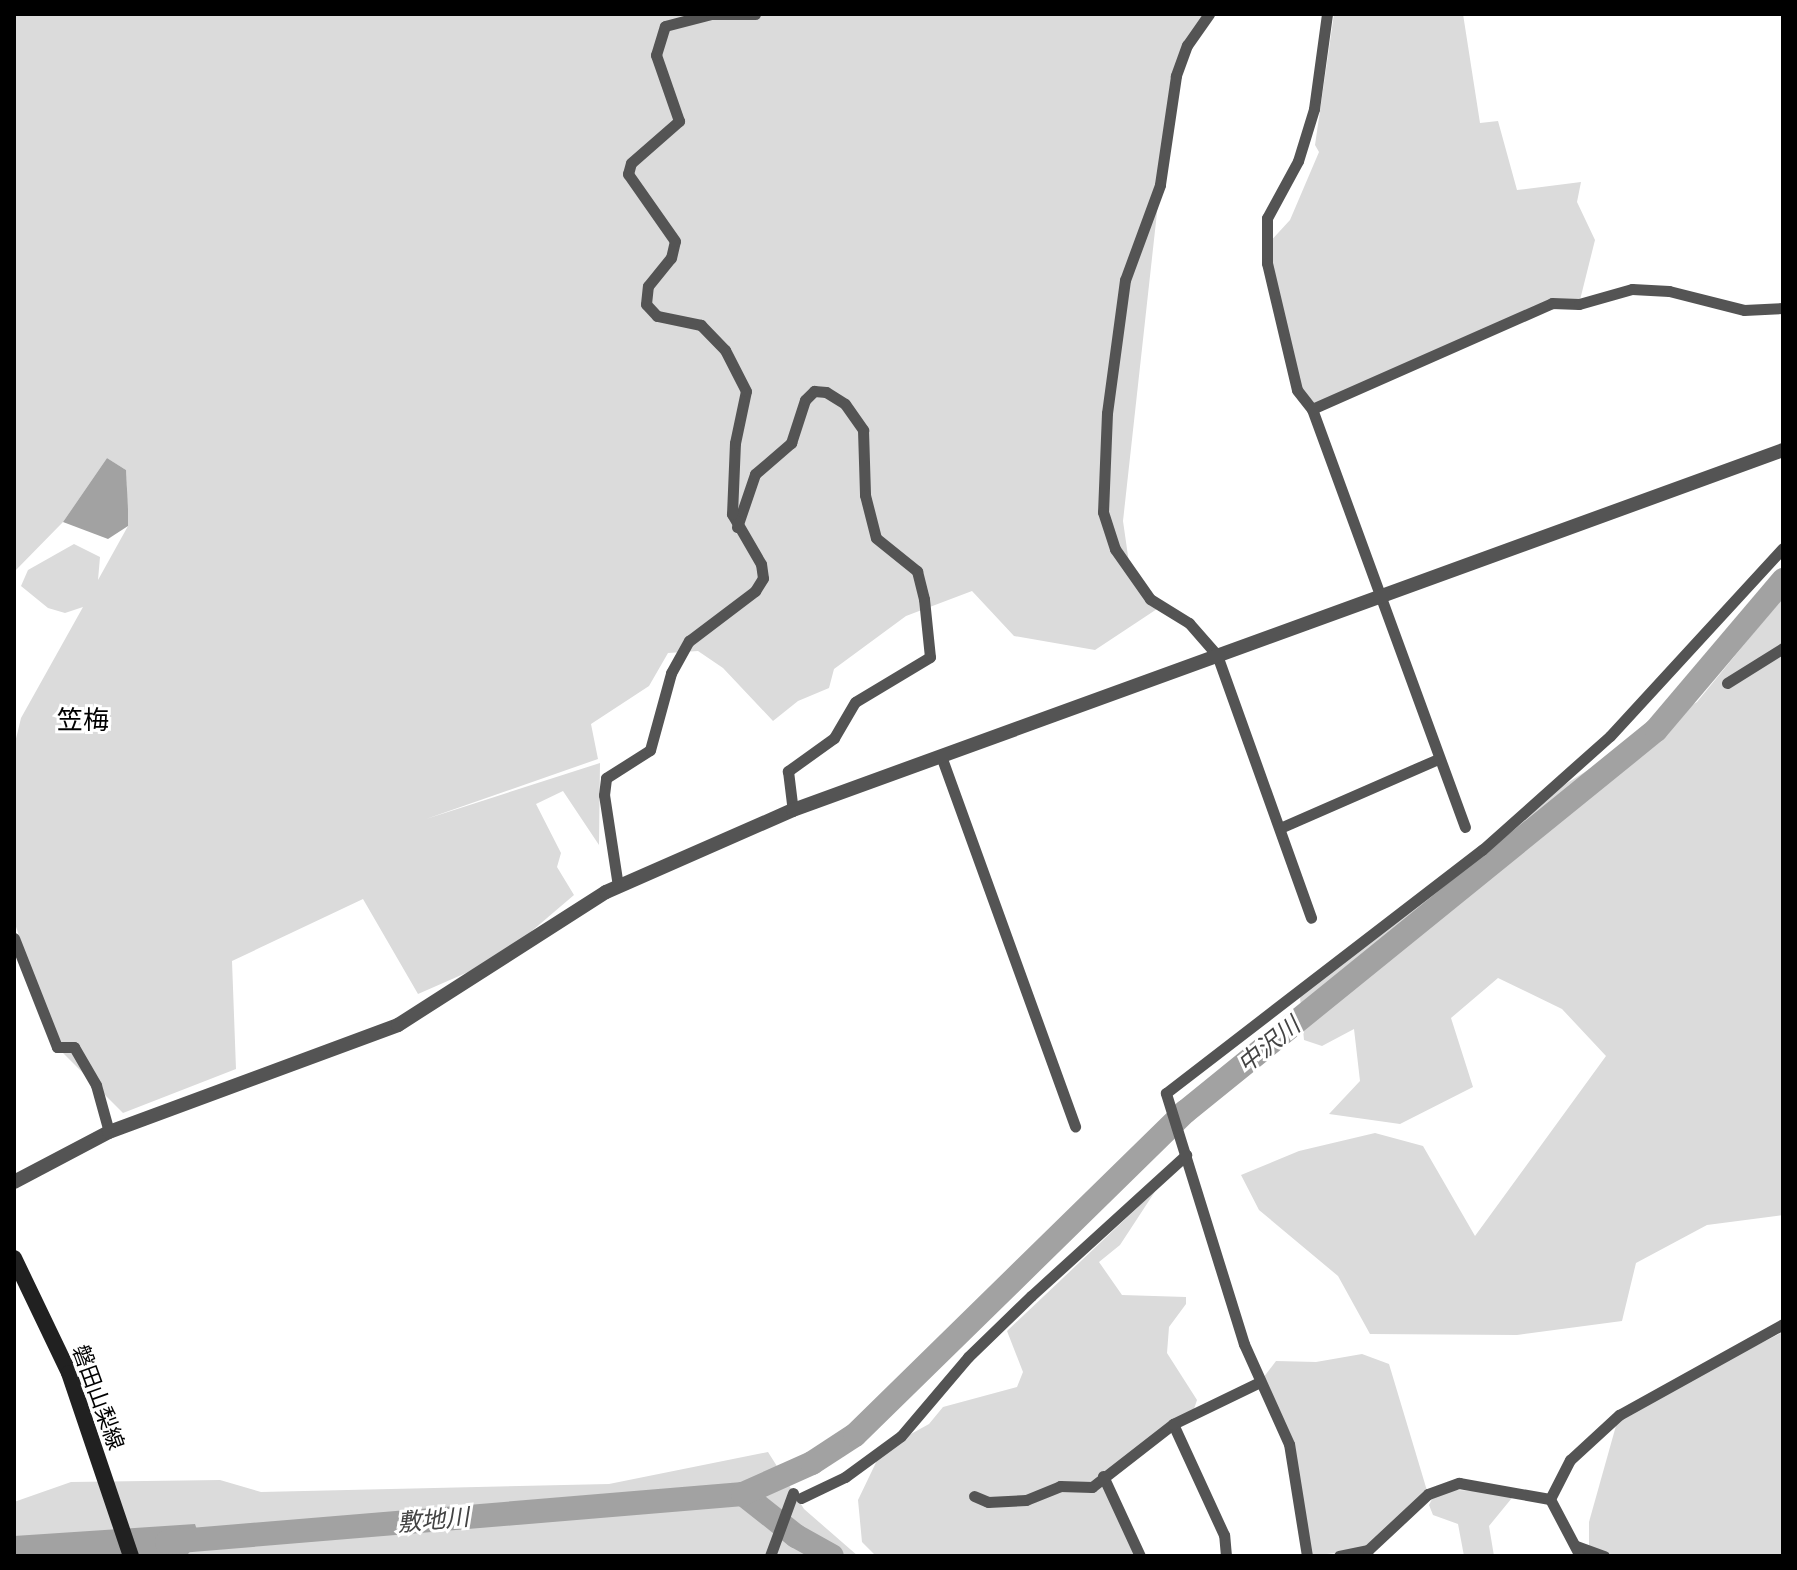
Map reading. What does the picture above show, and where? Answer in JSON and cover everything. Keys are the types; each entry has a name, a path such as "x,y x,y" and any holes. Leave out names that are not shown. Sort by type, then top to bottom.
{"main road":[{"name":"磐田山梨線","path":"14,1258 69,1373 131,1556"}],"street":[{"path":"618,886 604,795 606,778 650,750 671,673 689,641 755,591 763,578 757,556 736,528 735,443 746,391 725,350 701,325 657,316 646,304 648,286 671,258 675,241 628,174 631,163 679,121 656,55 665,26 711,14 755,14"},
{"path":"1209,14 1187,45 1176,76 1160,185 1125,280 1102,491 1115,549 1150,599 1189,623 1217,655 1311,918"},
{"path":"1327,14 1314,109 1298,161 1267,218 1267,263 1297,390 1312,409 1436,760 1465,827"},
{"path":"1312,409 1552,303 1579,304 1632,289 1669,291 1744,310 1783,308"},
{"path":"736,528 755,474 791,443 805,400 814,391 826,392 845,404 863,430 865,495 876,538 917,571 924,599 930,657 855,702 834,738 788,771 793,810"},
{"path":"14,1182 109,1132 398,1025 618,886 793,810 1783,450"},
{"path":"1307,1556 1289,1444 1260,1382 1166,1093 1525,812 1610,736 1783,548"},
{"path":"1727,683 1783,648"},
{"path":"941,756 1075,1126"},
{"path":"1280,828 1436,760"},
{"path":"14,938 57,1047 74,1047 96,1085 109,1132"},
{"path":"770,1556 796,1498 845,1477 901,1436 979,1347 1185,1152"},
{"path":"1550,1499 1570,1460 1619,1415 1783,1324"},
{"path":"974,1496 988,1502 1026,1500 1060,1486 1092,1487 1173,1424 1260,1382"},
{"path":"1173,1424 1224,1535 1226,1556"},
{"path":"1103,1476 1140,1556"},
{"path":"1339,1556 1368,1550 1443,1485 1459,1483 1550,1499"},
{"path":"1550,1499 1578,1551 1604,1556"}],"shaded area":[{"path":"14,14 1206,14 1187,45 1164,149 1123,521 1131,577 1160,607 1095,650 1014,636 972,591 906,616 834,669 829,688 798,701 773,721 723,668 698,651 668,653 649,686 591,724 598,759 426,819 600,763 599,845 563,791 536,804 561,853 557,867 574,895 500,958 418,994 363,899 232,961 236,1069 123,1113 57,1047 14,921 14,747 21,718 83,607 65,613 48,608 21,586 28,570 74,544 100,557 98,580 128,526 126,470 107,458 63,522 14,572"},
{"path":"1334,14 1463,14 1480,123 1498,121 1517,190 1581,182 1577,202 1595,240 1579,304 1510,319 1312,409 1295,380 1266,246 1290,220 1319,152 1315,145"},
{"path":"107,458 126,470 128,509 128,526 108,539 63,522"},
{"path":"1783,597 1783,1215 1707,1225 1636,1263 1622,1321 1517,1335 1370,1334 1338,1276 1259,1210 1241,1175 1299,1151 1375,1133 1423,1146 1475,1236 1606,1056 1562,1009 1498,978 1451,1018 1473,1087 1400,1124 1329,1114 1360,1081 1354,1029 1322,1046 1304,1040 1299,987 1532,805 1697,702"},
{"path":"1156,1190 1120,1245 1099,1262 1122,1295 1186,1297 1186,1304 1169,1327 1167,1353 1197,1400 1193,1412 1103,1476 1140,1556 876,1556 862,1542 858,1500 882,1450 929,1424 943,1407 1017,1387 1023,1372 1007,1331"},
{"path":"1783,1332 1783,1556 1601,1556 1589,1551 1589,1522 1619,1415"},
{"path":"1362,1354 1389,1364 1428,1494 1368,1550 1306,1556 1294,1465 1260,1382 1276,1361 1316,1362"},
{"path":"768,1452 804,1509 858,1556 14,1556 14,1502 71,1482 220,1480 261,1492 609,1484"},
{"path":"1437,1489 1516,1493 1489,1526 1494,1556 1464,1556 1458,1524 1433,1515 1429,1505"},
{"path":"195,1524 200,1539 188,1554 14,1556 14,1536"}],"waterway":[{"name":"中沢川","path":"167,1542 743,1494 812,1463 855,1435 1185,1112 1656,730 1783,580"},
{"name":"敷地川","path":"743,1494 796,1536 832,1556"}],"district":[{"name":"笠梅","path":"83,719"}]}
